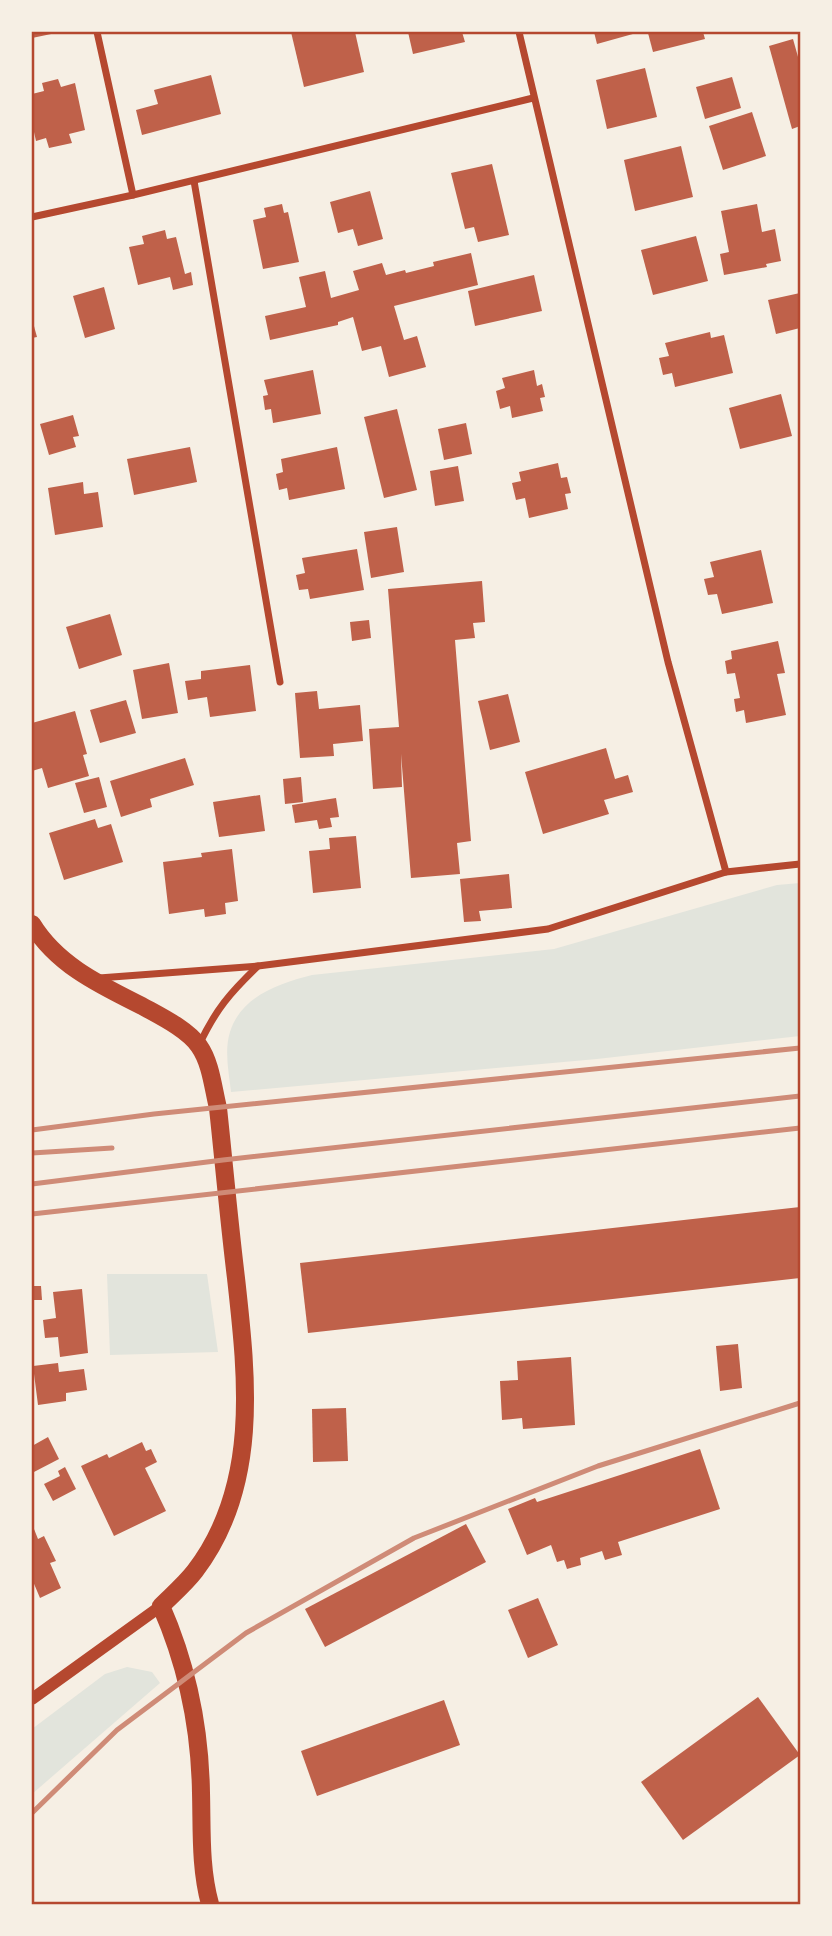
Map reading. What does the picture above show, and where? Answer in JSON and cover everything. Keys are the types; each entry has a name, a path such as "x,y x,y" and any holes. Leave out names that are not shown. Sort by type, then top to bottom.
{"main road":[{"path":"32,924 44,945 90,979 170,1021 199,1045 218,1108 246,1375 246,1422 242,1457 233,1496 214,1541 194,1572 161,1606 187,1677 197,1730 201,1840 210,1905"}],"street":[{"path":"97,32 133,195"},
{"path":"519,32 668,662 726,872"},
{"path":"32,217 194,181 533,98"},
{"path":"194,181 280,682"},
{"path":"90,979 258,966 548,929 726,872 800,864"},
{"path":"199,1045 222,1003 258,966"},
{"path":"32,1699 161,1606"}],"shaded area":[{"path":"800,883 800,1036 597,1059 231,1092 227,1047 235,1020 252,1000 287,982 312,975 554,949 777,885"},
{"path":"107,1274 207,1274 218,1352 110,1355"},
{"path":"127,1667 152,1672 160,1683 32,1794 32,1729 105,1674"}],"building":[{"path":"32,32 56,32 56,33 32,38"},
{"path":"291,32 355,32 364,72 304,87"},
{"path":"408,32 462,32 465,42 413,54"},
{"path":"594,32 640,32 597,44"},
{"path":"703,32 705,39 653,52 648,33"},
{"path":"793,39 800,64 800,126 792,129 769,46"},
{"path":"645,68 657,117 607,129 596,80"},
{"path":"211,75 221,114 142,135 136,110 158,104 154,90"},
{"path":"732,77 741,108 705,119 696,87"},
{"path":"58,79 61,87 75,83 85,130 69,134 72,143 49,148 46,138 36,141 32,123 32,94 44,91 42,83"},
{"path":"752,112 766,156 723,170 709,126"},
{"path":"681,146 693,197 635,211 624,160"},
{"path":"492,164 509,235 478,242 474,227 465,229 451,173"},
{"path":"370,191 383,239 358,246 353,229 338,233 330,202"},
{"path":"282,204 284,213 288,212 299,262 263,269 253,220 266,217 264,208"},
{"path":"757,204 762,232 775,229 781,261 766,264 767,267 724,275 720,254 729,252 721,211"},
{"path":"165,230 167,239 176,237 185,274 191,272 193,285 173,290 170,277 138,285 129,247 144,244 142,236"},
{"path":"696,236 708,281 653,295 641,250"},
{"path":"471,253 478,285 394,306 404,340 417,336 426,367 389,377 381,346 362,351 353,317 338,322 338,325 270,340 265,316 306,307 299,277 325,271 331,298 359,290 353,271 382,263 386,275 405,270 406,273 434,266 433,262"},
{"path":"534,275 542,311 475,326 468,291"},
{"path":"104,287 115,329 85,338 73,296"},
{"path":"800,293 800,328 776,334 768,300"},
{"path":"32,319 37,337 32,338"},
{"path":"710,332 711,338 724,335 733,373 675,387 672,373 663,375 659,358 669,356 665,343"},
{"path":"313,370 321,414 273,423 271,409 265,410 263,396 268,395 264,380"},
{"path":"534,370 537,386 542,384 545,397 540,398 543,411 512,418 510,406 500,409 496,391 505,388 502,378"},
{"path":"781,394 792,436 740,449 729,408"},
{"path":"397,409 417,490 384,498 364,417"},
{"path":"73,415 79,436 73,437 76,447 49,455 40,424"},
{"path":"466,423 472,454 444,460 438,429"},
{"path":"190,447 197,482 134,495 127,459"},
{"path":"337,447 345,489 289,500 287,488 279,490 276,474 283,472 281,459"},
{"path":"558,463 561,478 567,477 571,493 565,494 568,509 529,518 525,498 516,500 512,483 521,481 519,472"},
{"path":"458,466 464,501 435,506 430,471"},
{"path":"83,482 84,494 98,492 103,527 55,535 48,488"},
{"path":"397,527 404,572 371,578 364,532"},
{"path":"357,549 364,590 310,599 308,589 299,590 296,575 305,573 302,558"},
{"path":"761,550 773,603 722,614 717,594 708,595 704,579 714,577 710,562"},
{"path":"482,581 485,622 473,623 475,638 455,640 471,841 457,843 460,874 411,878 401,754 402,787 373,789 369,729 399,727 388,589"},
{"path":"110,614 122,655 79,669 66,627"},
{"path":"369,620 371,638 352,641 350,622"},
{"path":"778,641 785,673 777,674 786,715 746,723 744,710 736,712 734,699 740,698 735,673 727,674 725,661 732,659 731,651"},
{"path":"169,663 178,713 142,719 133,670"},
{"path":"250,665 256,711 210,717 207,697 188,700 185,681 201,679 201,671"},
{"path":"317,691 319,709 360,705 363,741 333,744 334,756 300,758 295,693"},
{"path":"508,694 520,742 490,750 478,701"},
{"path":"126,700 136,733 100,743 90,710"},
{"path":"75,711 87,754 83,755 89,776 48,788 42,768 32,771 32,723"},
{"path":"606,748 615,779 628,775 633,792 604,800 609,814 543,834 525,772"},
{"path":"185,758 194,785 150,799 152,807 121,817 110,781"},
{"path":"99,777 107,807 84,813 75,783"},
{"path":"301,777 303,802 285,804 283,779"},
{"path":"260,795 265,831 219,837 213,802"},
{"path":"336,798 339,817 330,818 332,827 319,829 317,820 295,823 292,805"},
{"path":"95,819 98,828 111,824 123,862 64,880 49,833"},
{"path":"356,836 361,888 313,893 309,851 330,849 329,838"},
{"path":"232,849 238,901 225,903 226,914 205,917 204,909 169,914 163,862 202,857 201,853"},
{"path":"509,874 512,908 479,911 481,921 464,922 460,879"},
{"path":"800,1207 800,1278 308,1333 300,1263"},
{"path":"32,1286 41,1286 42,1300 32,1300"},
{"path":"82,1289 88,1353 60,1357 58,1337 45,1338 43,1320 56,1318 53,1292"},
{"path":"738,1344 742,1388 720,1391 716,1346"},
{"path":"571,1357 575,1425 523,1429 522,1418 502,1420 500,1381 518,1380 517,1361"},
{"path":"58,1363 59,1372 84,1369 87,1390 66,1393 66,1401 38,1405 33,1366"},
{"path":"346,1408 348,1461 313,1462 312,1409"},
{"path":"48,1437 59,1459 32,1473 32,1446"},
{"path":"142,1442 146,1451 151,1449 157,1462 145,1468 166,1511 114,1536 81,1466 107,1454 109,1458"},
{"path":"700,1449 720,1509 618,1542 622,1555 605,1560 602,1551 580,1558 581,1565 567,1569 564,1560 557,1562 551,1545 527,1555 508,1509 535,1498 537,1502"},
{"path":"65,1467 76,1489 53,1501 44,1484 60,1476 58,1471"},
{"path":"32,1524 38,1539 44,1536 56,1561 50,1563 61,1588 40,1598 32,1579"},
{"path":"466,1524 486,1562 325,1647 305,1609"},
{"path":"538,1598 558,1645 528,1658 508,1610"},
{"path":"758,1697 800,1755 683,1840 641,1782"},
{"path":"444,1700 460,1745 317,1796 301,1751"}],"railway":[{"path":"32,1130 154,1114 800,1048"},
{"path":"32,1184 223,1160 800,1096"},
{"path":"32,1214 800,1128"},
{"path":"32,1153 112,1148"},
{"path":"32,1813 117,1730 246,1633 414,1538 598,1466 800,1403"}]}
